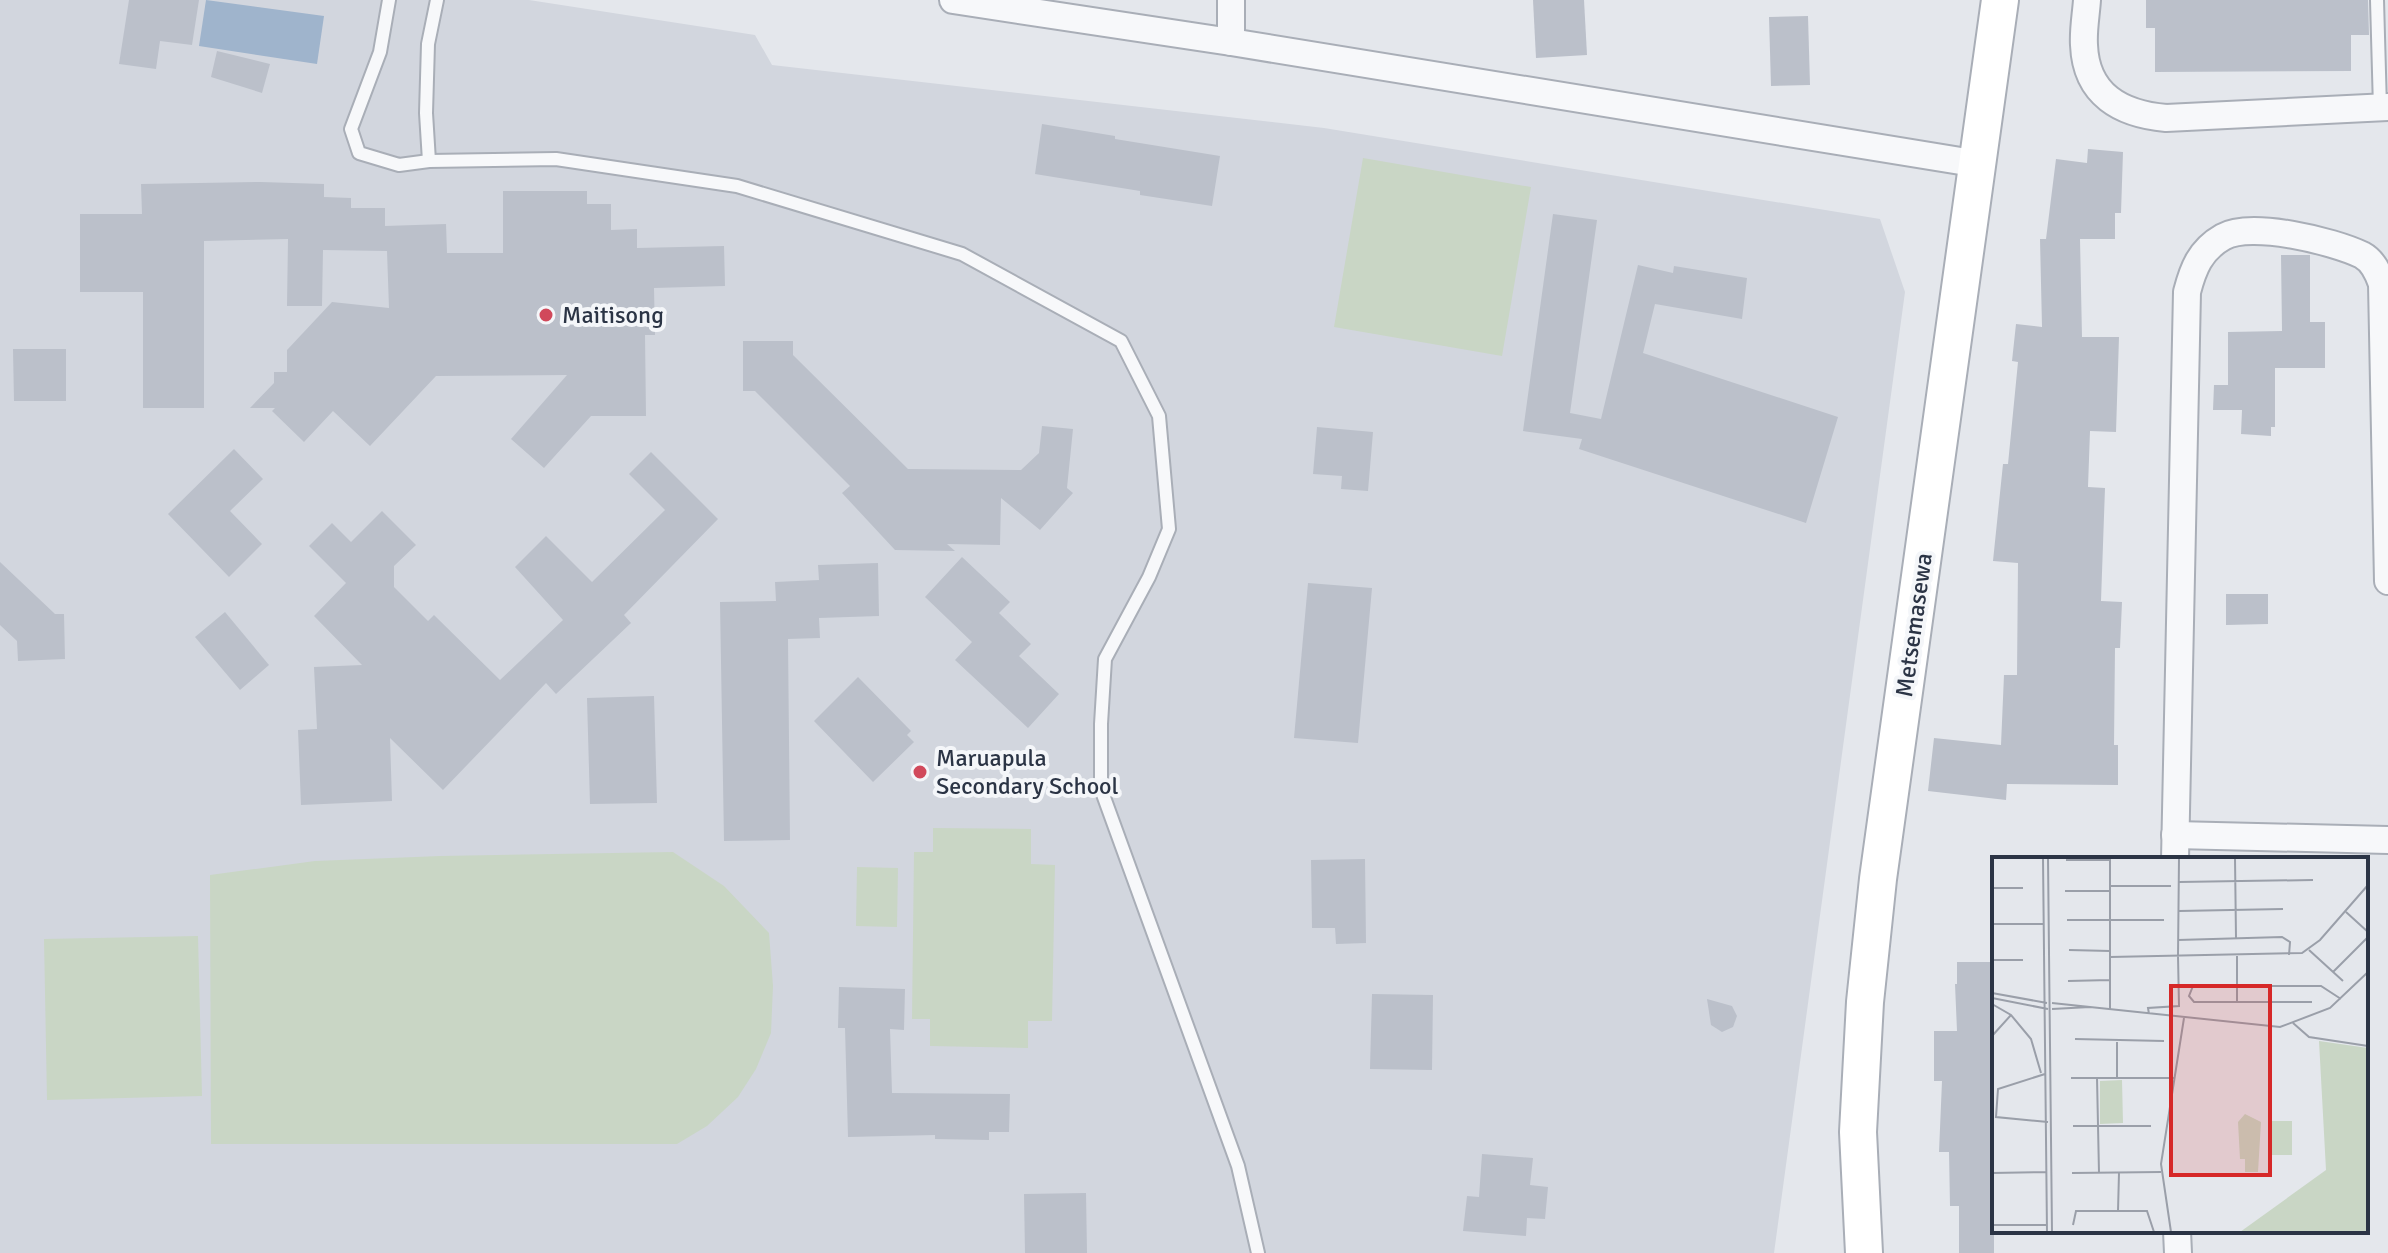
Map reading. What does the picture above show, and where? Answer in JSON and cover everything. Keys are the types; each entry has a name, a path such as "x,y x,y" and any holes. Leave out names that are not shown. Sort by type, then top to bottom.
{"street":[{"path":"953,0 1231,42 1979,164"},
{"path":"1231,0 1231,42"},
{"name":"Metsemasewa","path":"1864,1253 1858,1132 1865,1002 1878,879 2000,0"},
{"path":"2087,0 2084,45 2088,71 2106,96 2129,112 2166,118 2384,108"},
{"path":"2388,581 2382,284 2378,270 2364,255 2324,242 2266,230 2237,232 2222,238 2194,265 2187,292 2175,847 2388,840"},
{"path":"2177,1233 2178,1253"}],"lane":[{"path":"389,0 380,52 351,129 359,153 399,165 429,161 556,159 737,186 962,254 1121,341 1159,416 1169,529 1149,577 1105,659 1101,789 1238,1166 1258,1253"},
{"path":"429,161 426,113 428,44 437,0"},
{"path":"2377,0 2384,108"}],"shaded area":[{"name":"Maruapula Secondary School","path":"0,0 529,0 755,35 772,65 1324,128 1880,219 1905,292 1774,1253 0,1253"}],"green space":[{"path":"1363,158 1531,187 1502,356 1334,327"},
{"path":"933,828 1031,829 1031,864 1055,865 1052,1021 1028,1021 1028,1048 930,1046 930,1019 912,1019 914,852 933,852"},
{"path":"673,852 724,886 769,933 773,986 771,1033 756,1069 738,1097 707,1126 677,1144 211,1144 210,875 315,861"},
{"path":"857,867 898,868 897,927 856,926"},
{"path":"198,936 202,1096 47,1100 44,939"}],"water":[{"path":"206,0 324,16 317,64 199,46"}],"building":[{"path":"129,0 199,0 192,45 160,41 156,69 119,64"},
{"path":"1533,0 1584,0 1587,55 1536,58"},
{"path":"2146,0 2368,0 2369,35 2351,35 2351,71 2155,72 2155,28 2146,28"},
{"path":"1808,16 1810,85 1771,86 1769,17"},
{"path":"217,51 270,64 262,93 211,77"},
{"path":"1042,124 1220,156 1212,206 1035,174"},
{"path":"2088,149 2123,152 2121,213 2115,213 2115,239 2080,239 2082,337 2119,337 2116,432 2090,431 2088,487 2105,488 2101,601 2122,602 2120,648 2115,648 2114,745 2118,745 2118,785 2007,784 2006,800 1928,791 1934,738 2001,745 2004,675 2017,675 2018,563 1993,561 2003,464 2008,464 2018,362 2012,361 2016,324 2042,327 2040,239 2046,239 2056,159 2087,163"},
{"path":"141,184 324,184 324,197 351,198 351,208 385,208 385,226 446,224 447,253 503,253 503,191 587,191 587,204 611,204 611,230 637,229 637,248 724,246 725,286 654,288 655,335 645,335 646,416 591,416 544,468 511,439 567,375 436,376 370,446 333,411 304,442 272,411 275,408 250,408 274,383 274,372 287,372 287,350 332,302 389,308 387,251 323,250 322,306 287,306 288,239 204,241 204,408 143,408 143,292 80,292 80,214 142,214"},
{"path":"1553,214 1597,220 1570,413 1601,419 1638,265 1673,273 1674,266 1747,278 1742,319 1655,304 1643,353 1838,417 1806,523 1579,449 1582,439 1523,431"},
{"path":"2281,255 2310,255 2310,322 2325,322 2325,368 2275,368 2275,427 2271,427 2271,436 2241,434 2242,410 2213,410 2214,385 2228,385 2228,332 2282,331"},
{"path":"743,341 793,341 793,355 908,469 1021,470 1039,453 1042,426 1073,429 1067,488 1073,493 1040,530 1001,498 1000,545 947,544 955,551 895,550 842,493 850,486 755,391 743,391"},
{"path":"13,349 66,349 66,401 14,401"},
{"path":"1317,427 1373,432 1368,491 1341,489 1342,476 1313,474"},
{"path":"234,449 263,479 230,511 262,544 229,577 168,514"},
{"path":"651,452 718,519 624,615 631,623 556,694 546,683 443,790 390,738 392,801 301,805 298,730 317,729 314,667 362,665 314,616 346,583 309,546 332,523 351,542 382,511 416,545 394,566 394,587 428,621 434,615 500,680 563,620 515,567 546,536 592,582 665,510 629,474"},
{"path":"962,557 1010,602 999,613 1031,644 1019,656 1059,694 1028,728 955,660 972,642 925,597"},
{"path":"0,562 55,614 64,614 65,659 18,661 17,641 0,625"},
{"path":"878,563 879,616 819,618 820,638 788,639 790,840 724,841 720,602 776,601 775,582 819,580 818,565"},
{"path":"1308,583 1372,588 1358,743 1294,738"},
{"path":"2226,594 2268,594 2268,624 2226,625"},
{"path":"225,612 269,665 240,690 195,637"},
{"path":"858,677 911,731 907,735 914,742 873,782 814,721"},
{"path":"654,696 657,803 590,804 587,698"},
{"path":"1365,859 1366,943 1336,944 1335,928 1312,928 1311,860"},
{"path":"1957,962 1992,962 1994,1253 1959,1253 1959,1206 1950,1206 1949,1152 1939,1152 1942,1081 1934,1081 1934,1031 1957,1031"},
{"path":"839,987 905,989 904,1030 890,1029 892,1093 1010,1094 1009,1132 989,1132 989,1140 935,1139 935,1135 848,1137 845,1028 838,1028"},
{"path":"1372,994 1433,995 1432,1070 1370,1069"},
{"path":"1707,999 1732,1006 1737,1016 1733,1027 1722,1032 1711,1025"},
{"path":"1482,1154 1533,1158 1530,1185 1548,1187 1545,1219 1527,1218 1526,1236 1463,1231 1467,1196 1479,1197"},
{"path":"1086,1193 1087,1253 1025,1253 1024,1194"}],"place":[{"name":"Maitisong","path":"546,315"},
{"name":"Maruapula Secondary School","path":"920,772"}]}
